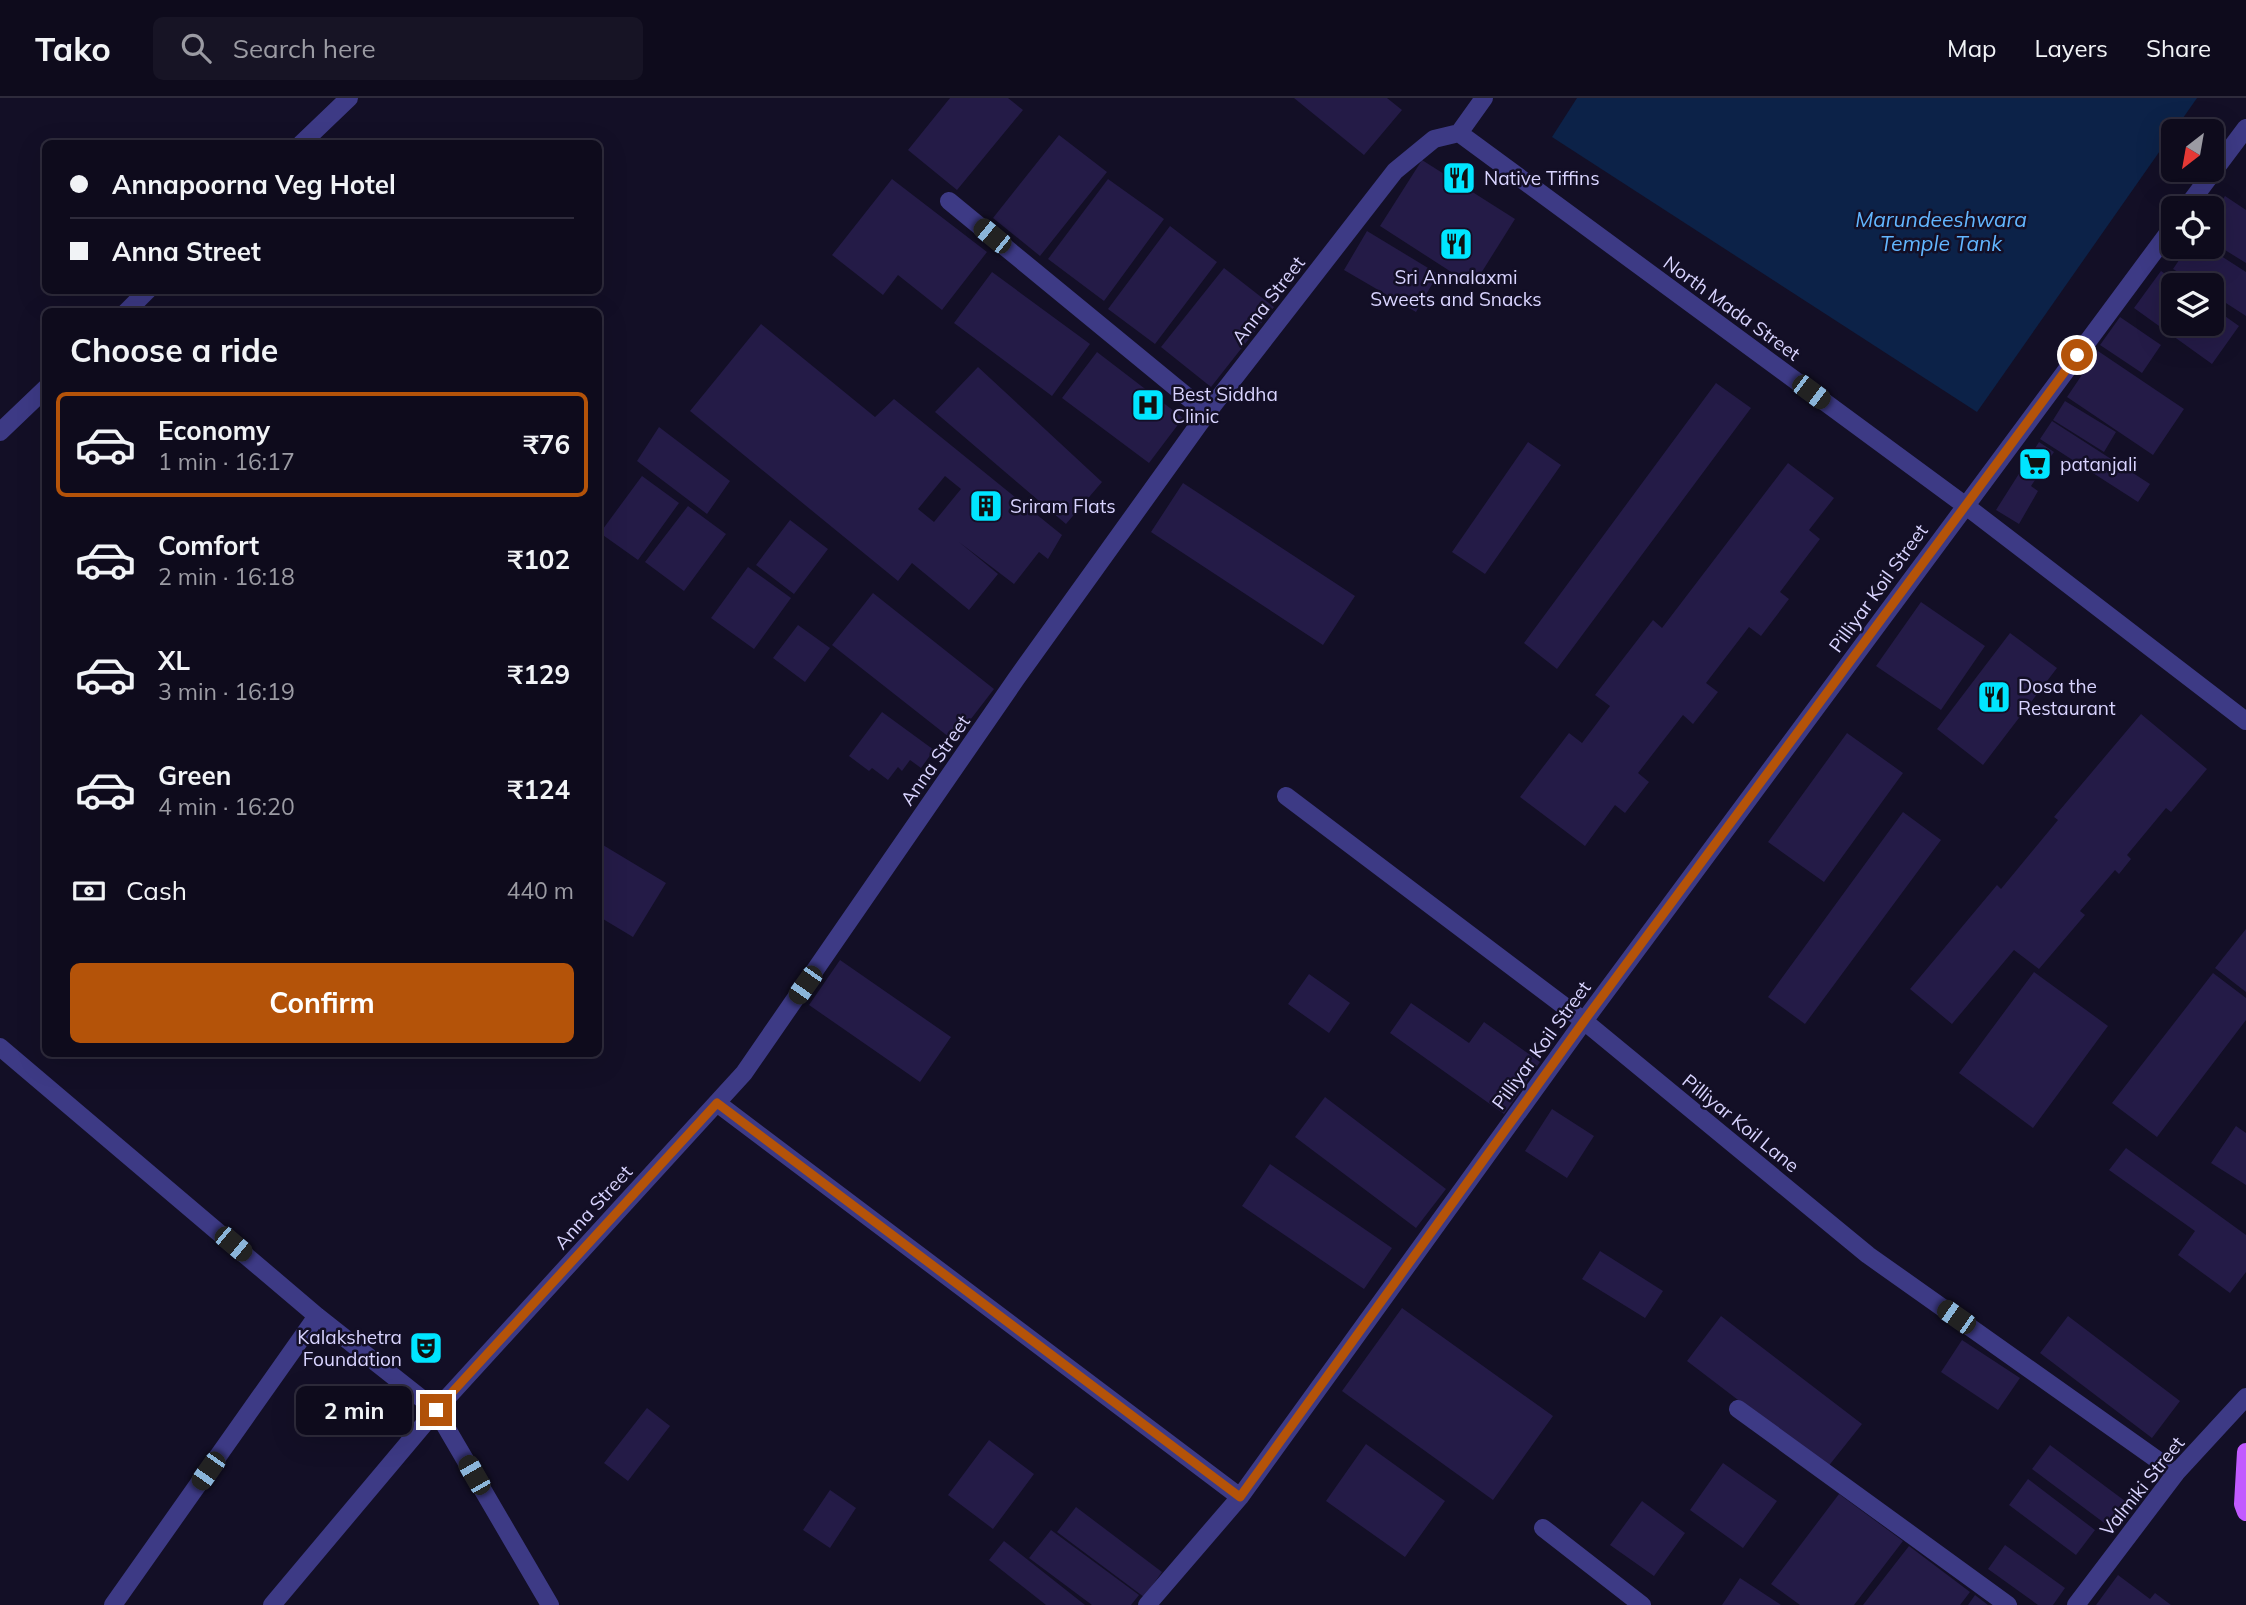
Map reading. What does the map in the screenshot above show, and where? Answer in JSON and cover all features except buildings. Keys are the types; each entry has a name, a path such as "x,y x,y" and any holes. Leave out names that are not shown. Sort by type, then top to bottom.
{"main road":[{"path":"2246,1452 2243,1504 2246,1512"}],"street":[{"path":"305,140 349,98"},
{"path":"1459,133 1484,98"},
{"path":"2195,196 2246,128"},
{"name":"Anna Street","path":"272,1605 436,1410 744,1073 1016,679 1207,413 1395,171 1434,139 1459,133"},
{"name":"North Mada Street","path":"1459,133 1966,506 2246,721"},
{"path":"949,201 1207,413"},
{"name":"Pilliyar Koil Street","path":"1147,1605 1240,1497 1584,1021 2161,243"},
{"path":"130,308 144,294"},
{"path":"0,432 42,392"},
{"name":"Pilliyar Koil Lane","path":"1286,796 1584,1021 1868,1255 2176,1473"},
{"path":"0,1047 317,1316 436,1410 550,1605"},
{"path":"717,1103 1240,1497"},
{"path":"114,1605 317,1316"},
{"name":"Valmiki Street","path":"2076,1605 2176,1473 2246,1397"},
{"path":"1738,1409 2008,1605"},
{"path":"1543,1528 1642,1605"}],"water":[{"name":"Marundeeshwara Temple Tank","path":"1577,98 2197,98 2182,119 2161,119 2161,149 1977,412 1552,137"}],"place":[{"name":"Native Tiffins","path":"1459,178"},
{"name":"Sri Annalaxmi Sweets and Snacks","path":"1456,244"},
{"name":"Best Siddha Clinic","path":"1148,405"},
{"name":"patanjali","path":"2035,464"},
{"name":"Sriram Flats","path":"986,506"},
{"name":"Dosa the Restaurant","path":"1994,697"},
{"name":"Kalakshetra Foundation","path":"426,1348"}],"route":[{"path":"436,1410 717,1103 1240,1497 1584,1021 2077,355"}]}
